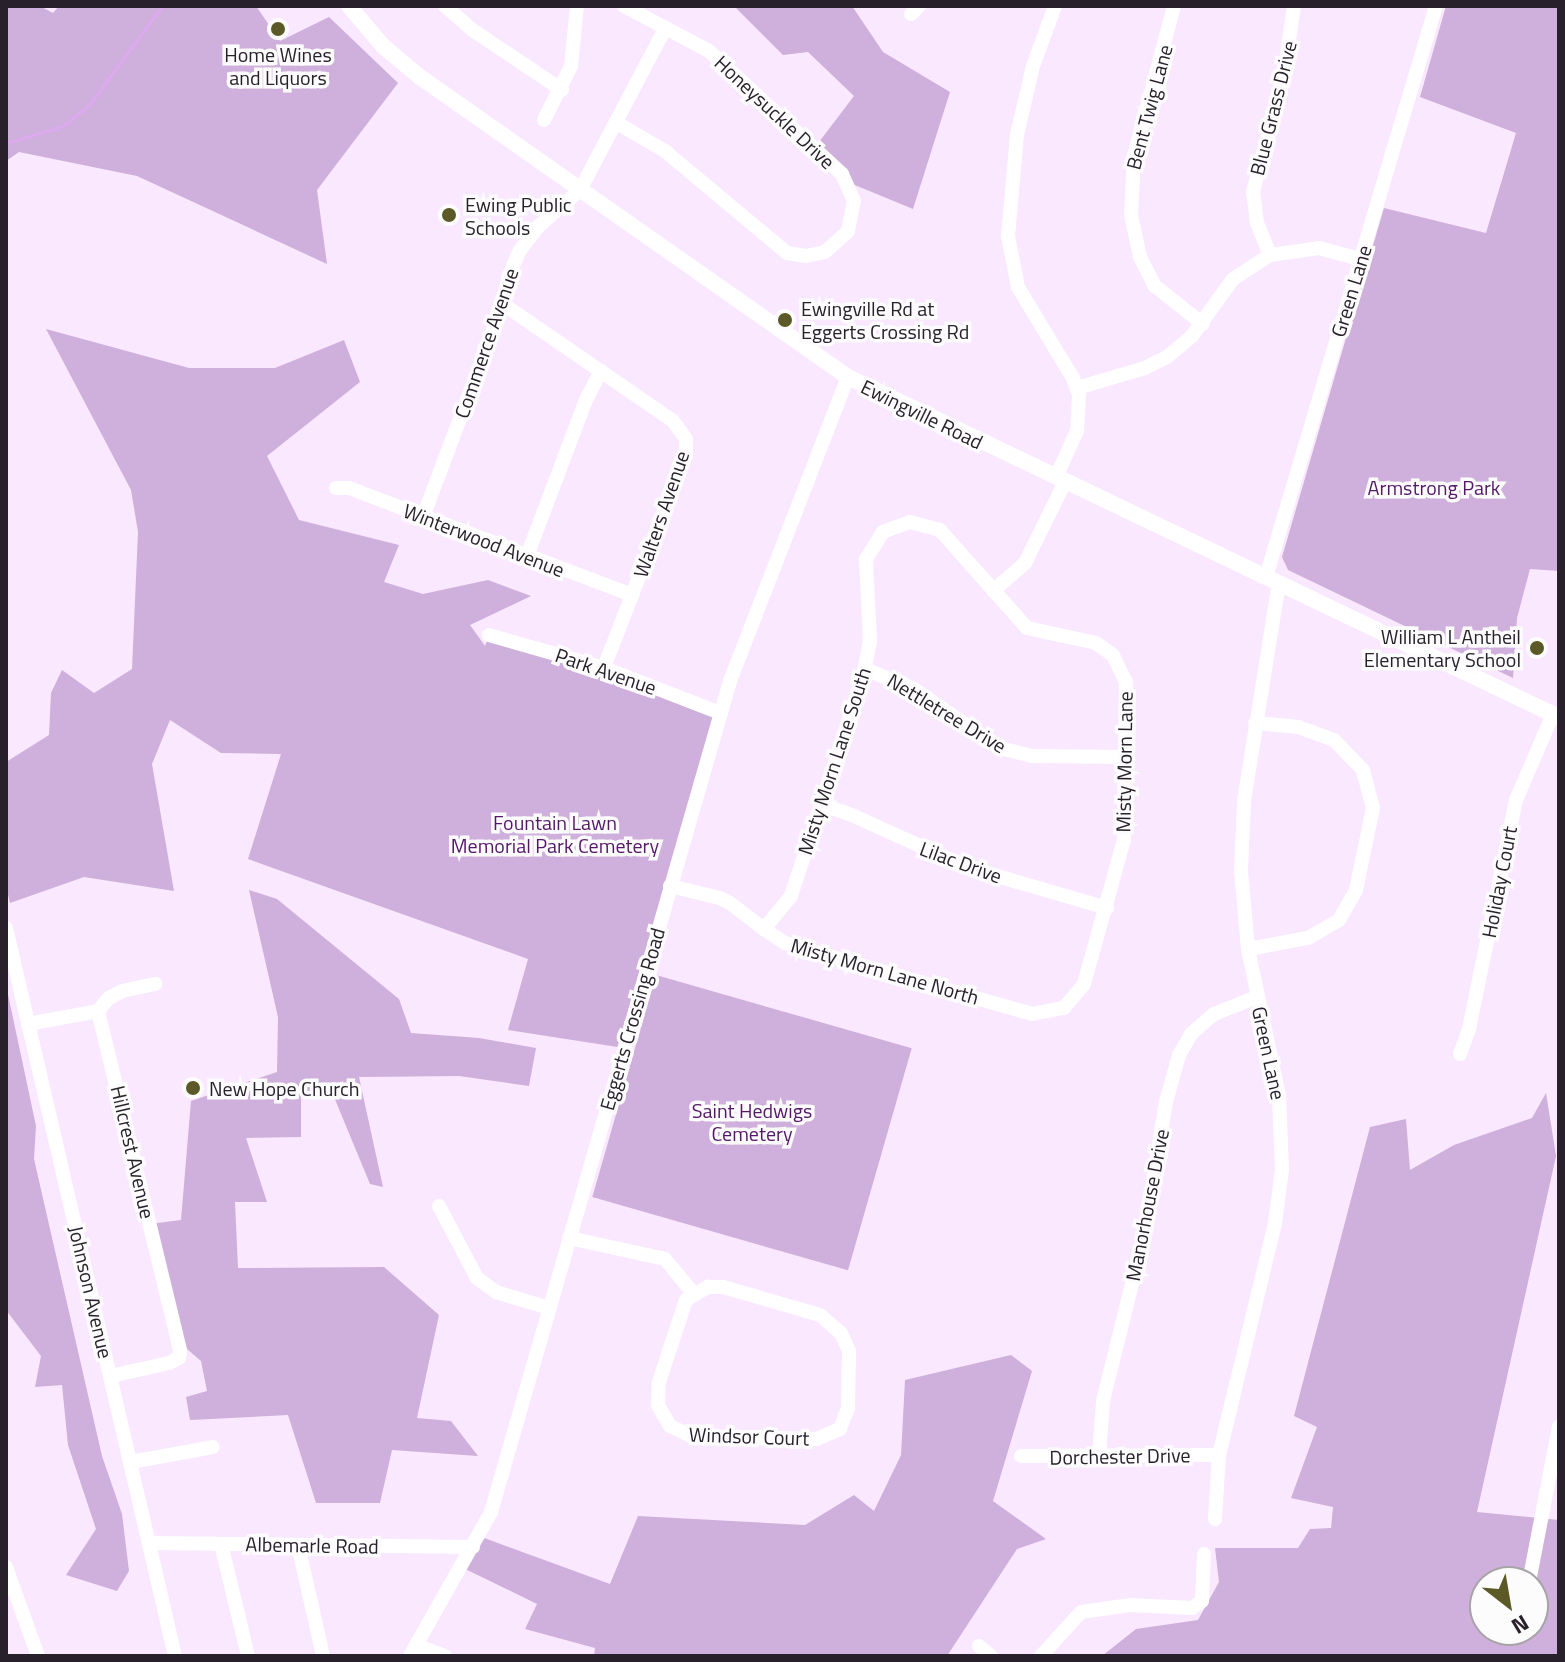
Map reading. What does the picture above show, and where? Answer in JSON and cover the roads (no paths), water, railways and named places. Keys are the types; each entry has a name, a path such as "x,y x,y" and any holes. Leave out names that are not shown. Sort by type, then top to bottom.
{"main road":[{"name":"Ewingville Road","path":"349,6 383,46 420,77 848,377 1556,716"}],"street":[{"path":"445,6 474,31 562,90"},
{"path":"544,120 562,90 571,66 577,6"},
{"name":"Honeysuckle Drive","path":"617,123 665,151 787,253 806,256 825,252 848,231 854,201 842,174 709,51 624,6"},
{"path":"993,591 1025,563 1060,480 1080,419 1077,388 1018,287 1008,236 1011,175 1022,109 1037,53 1055,6"},
{"name":"Bent Twig Lane","path":"1174,6 1134,156 1131,215 1140,257 1155,286 1203,324"},
{"name":"Blue Grass Drive","path":"1270,255 1257,223 1253,192 1283,81 1294,6"},
{"name":"Green Lane","path":"1215,1519 1219,1455 1275,1223 1282,1170 1278,1093 1248,949 1242,841 1272,580 1360,259 1436,6"},
{"path":"580,190 665,29"},
{"name":"Commerce Avenue","path":"423,517 503,304 508,278 520,249 539,226 580,190"},
{"path":"1077,388 1151,365 1179,348 1203,324 1233,279 1270,255 1319,248 1360,259"},
{"name":"Walters Avenue","path":"503,304 673,421 686,439 686,455 604,668"},
{"path":"527,556 586,400 601,371"},
{"name":"Eggerts Crossing Road","path":"413,1651 473,1547 494,1502 720,713 848,377"},
{"name":"Winterwood Avenue","path":"336,488 349,488 632,595"},
{"name":"Misty Morn Lane","path":"921,522 948,536 1027,628 1096,643 1113,655 1126,682 1125,827 1107,908 1084,984 1064,1008"},
{"name":"Misty Morn Lane South","path":"764,929 791,896 865,669 870,625 864,570 869,549 891,527 921,522"},
{"name":"Park Avenue","path":"489,635 604,668 720,713"},
{"name":"Nettletree Drive","path":"865,669 914,689 1000,748 1031,756 1126,757"},
{"name":"Holiday Court","path":"1460,1054 1485,955 1516,800 1556,716"},
{"path":"1248,949 1308,938 1339,920 1356,890 1373,808 1363,770 1334,740 1299,727 1255,723"},
{"name":"Lilac Drive","path":"820,804 852,815 966,867 1107,908"},
{"name":"Misty Morn Lane North","path":"670,886 720,898 764,929 797,947 1032,1014 1064,1008"},
{"name":"Johnson Avenue","path":"6,928 175,1656"},
{"path":"28,1024 98,1011 122,991 155,984"},
{"name":"Manorhouse Drive","path":"1099,1456 1103,1401 1145,1231 1166,1102 1179,1055 1202,1023 1226,1008 1257,997"},
{"name":"Hillcrest Avenue","path":"98,1011 179,1358 111,1376"},
{"path":"439,1206 477,1278 496,1292 549,1308"},
{"path":"569,1238 665,1259 693,1293"},
{"name":"Windsor Court","path":"708,1287 723,1287 820,1315 836,1327 849,1351 848,1408 840,1429 817,1439 695,1438 670,1426 658,1405 659,1382 681,1310 693,1293 708,1287"},
{"path":"1532,1566 1559,1427"},
{"path":"131,1462 213,1447"},
{"name":"Dorchester Drive","path":"1021,1456 1219,1455"},
{"name":"Albemarle Road","path":"150,1543 473,1547"},
{"path":"221,1544 248,1656"},
{"path":"298,1545 323,1656"},
{"path":"1041,1656 1081,1612 1131,1605 1192,1608 1202,1601 1204,1554"},
{"path":"6,1567 38,1656"},
{"path":"413,1651 445,1656"}],"waterway":[{"path":"6,143 63,126 89,105 162,6"}],"place":[{"name":"Home Wines and Liquors","path":"278,29"},
{"name":"Ewing Public Schools","path":"449,215"},
{"name":"Ewingville Rd at Eggerts Crossing Rd","path":"785,320"},
{"name":"William L Antheil Elementary School","path":"1537,648"},
{"name":"New Hope Church","path":"193,1088"}],"park label":[{"name":"Armstrong Park","path":"1434,487"},
{"name":"Fountain Lawn Memorial Park Cemetery","path":"555,834"},
{"name":"Saint Hedwigs Cemetery","path":"752,1122"}]}
